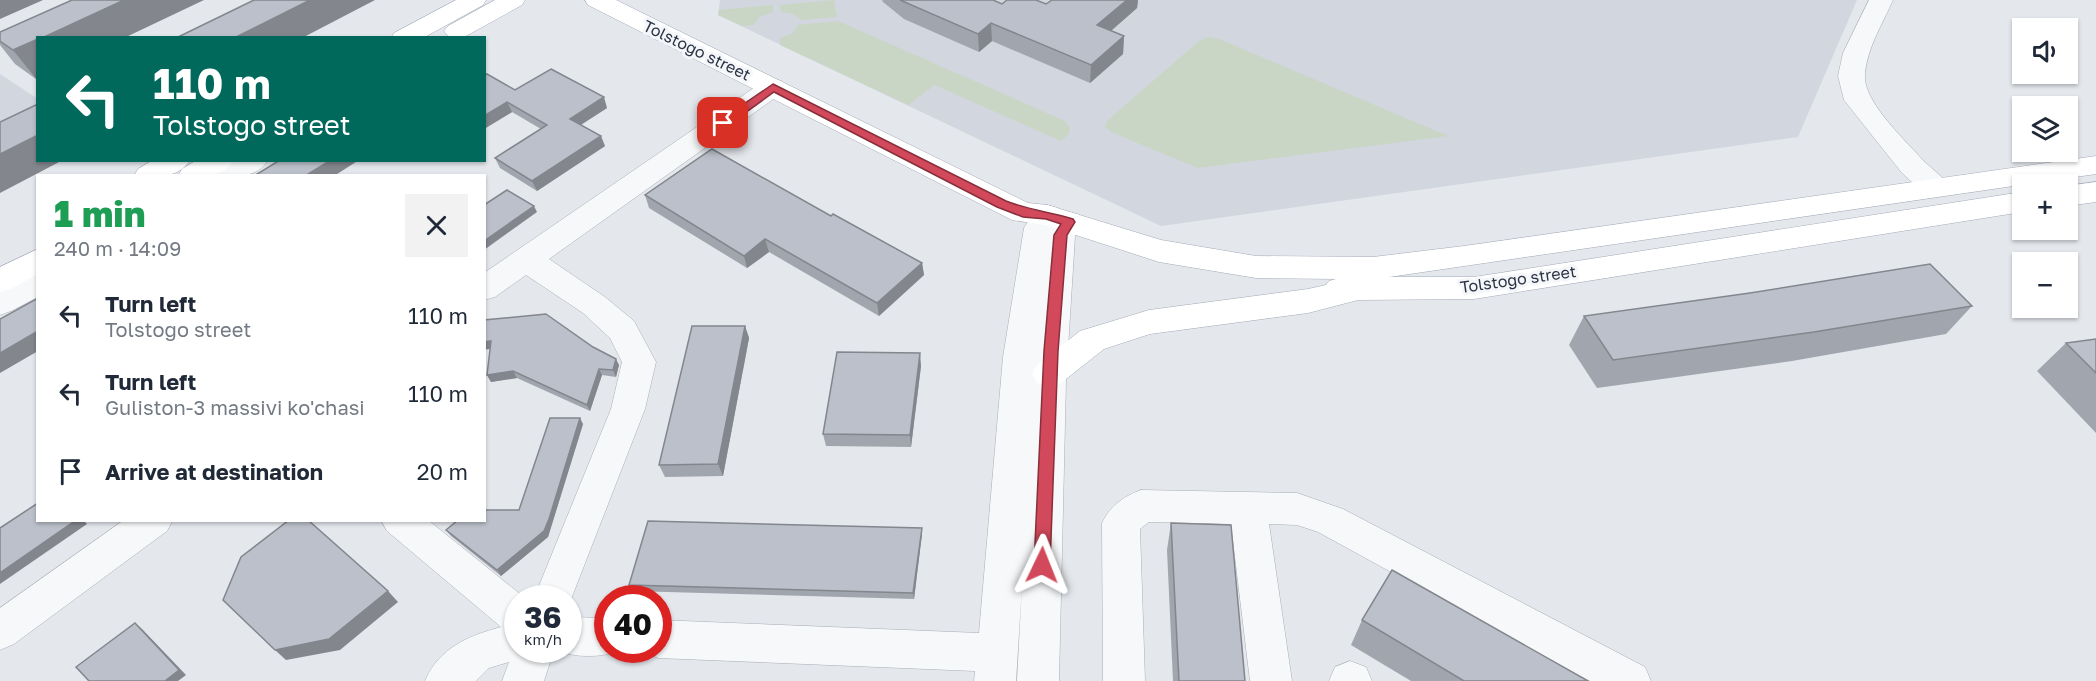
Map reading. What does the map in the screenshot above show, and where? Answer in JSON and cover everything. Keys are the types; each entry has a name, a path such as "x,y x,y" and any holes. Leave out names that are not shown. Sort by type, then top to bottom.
{"main road":[{"path":"407,36 474,0"},
{"path":"449,36 513,0"},
{"name":"Tolstogo street","path":"597,0 1048,222 1146,266 1223,282 1354,290 1474,288 2012,203"},
{"path":"152,174 172,162"},
{"path":"196,174 216,162"},
{"name":"Tolstogo street","path":"1048,222 1159,251 1256,267 1373,268 1464,257 2096,165"},
{"path":"2078,194 2096,192"},
{"path":"0,256 36,237"},
{"path":"0,281 36,261"},
{"path":"1049,374 1092,340 1149,322 1308,301 1354,290"}],"street":[{"path":"1881,0 1854,60 1851,76 1857,100 1912,166 1935,187"},
{"path":"486,288 773,87"},
{"path":"230,174 251,162"},
{"path":"1038,681 1049,374 1048,222"},
{"path":"672,640 995,667 1020,357 1048,222"},
{"path":"527,260 594,305 622,330 639,362 628,409 558,585"},
{"path":"0,303 36,283"},
{"path":"1124,681 1121,523 1141,506 1297,509 1330,520 1630,681"},
{"path":"1248,508 1271,681"},
{"path":"0,631 151,522"},
{"path":"402,522 504,605"},
{"path":"446,681 477,653 504,645"},
{"path":"523,681 529,663"}],"shaded area":[{"path":"720,0 1857,0 1798,137 1161,226 718,15"},
{"path":"0,74 36,98 36,117 0,135"}],"green space":[{"path":"834,0 837,17 802,20 793,14 781,12 780,5"},
{"path":"773,5 773,12 759,17 754,25 742,26 718,15 719,10"},
{"path":"838,21 1065,121 1070,128 1069,134 1061,141 935,85 908,105 780,45 780,38 793,33 798,25"},
{"path":"1208,37 1219,39 1448,136 1198,168 1111,132 1105,126 1108,120 1199,41"}],"building":[{"path":"72,0 124,0 46,36 36,36 36,40 13,50 0,41 0,32"},
{"path":"254,0 310,0 238,36 180,36"},
{"path":"900,0 993,0 1002,4 1007,0 1036,0 1046,4 1052,0 1127,0 1097,25 1124,36 1091,65 991,23 978,34"},
{"path":"551,69 604,97 570,119 601,136 532,181 495,158 547,125 507,102 486,115 486,75 515,90"},
{"path":"36,105 36,136 0,154 0,122"},
{"path":"712,149 831,216 833,214 922,263 877,303 765,239 744,256 645,195"},
{"path":"277,162 328,162 308,174 257,174"},
{"path":"507,190 534,206 486,240 486,204"},
{"path":"1930,264 1972,306 1814,332 1613,360 1584,316 1750,293"},
{"path":"36,299 36,332 0,353 0,319"},
{"path":"546,314 593,347 616,359 613,370 599,369 587,405 513,371 487,375 491,341 486,342 486,320"},
{"path":"692,326 745,326 718,464 659,465"},
{"path":"2096,339 2096,373 2066,343"},
{"path":"837,352 920,353 910,435 823,434"},
{"path":"550,418 580,418 544,531 497,570 446,530 456,522 486,522 486,510 519,510"},
{"path":"36,504 36,522 73,522 0,573 0,528"},
{"path":"648,521 922,528 913,593 629,585"},
{"path":"286,522 310,522 388,591 329,639 275,650 223,600 241,557"},
{"path":"1171,523 1231,525 1245,681 1179,681"},
{"path":"1392,570 1588,681 1464,681 1362,620"},
{"path":"135,623 179,670 165,681 89,681 76,667"}],"route":[{"path":"723,123 773,87 1002,204 1023,213 1047,215 1069,222 1060,235 1049,380 1042,565"}]}
